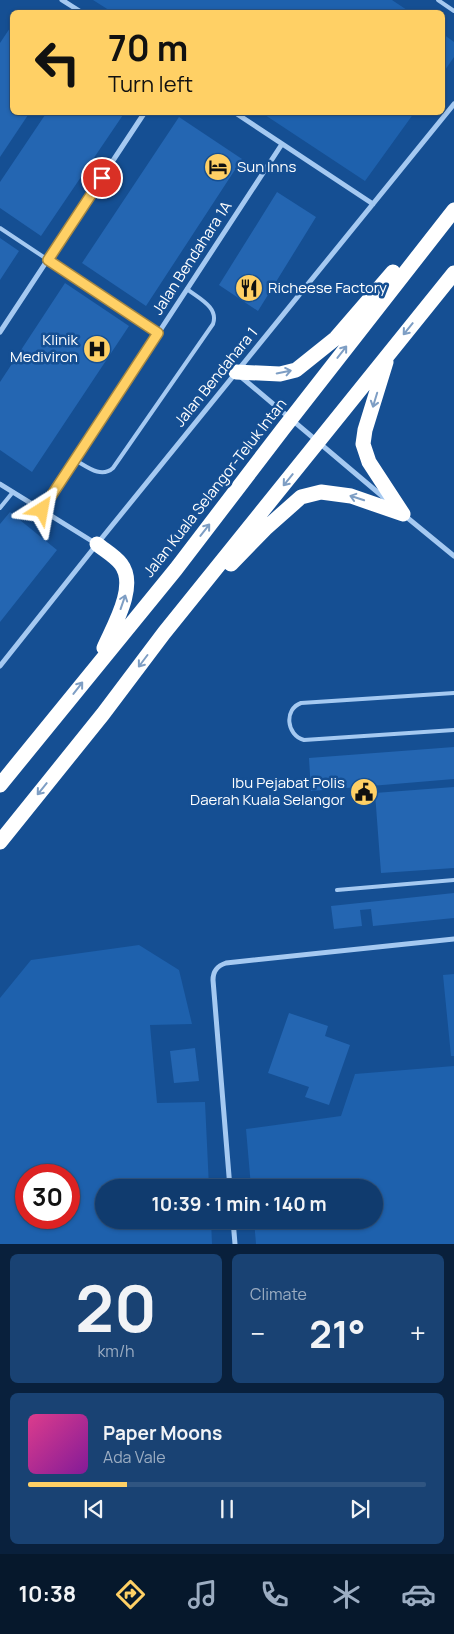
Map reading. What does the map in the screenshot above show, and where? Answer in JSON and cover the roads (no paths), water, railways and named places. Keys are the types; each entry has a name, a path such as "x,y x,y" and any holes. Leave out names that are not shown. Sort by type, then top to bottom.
{"highway":[{"path":"236,372 280,374 296,370 336,338 454,202"},
{"name":"Jalan Kuala Selangor-Teluk Intan","path":"0,785 176,569 291,418 454,210"},
{"path":"0,842 103,714 164,632 454,273"},
{"path":"389,353 365,430 363,444 369,462 403,514"},
{"path":"164,632 265,529 301,497 321,492 351,496 403,514"},
{"path":"97,544 121,564 127,579 126,598 98,664"}],"street":[{"path":"62,0 79,10"},
{"name":"Jalan Bendahara 1","path":"0,666 454,104"},
{"path":"0,332 143,115"},
{"path":"238,115 373,204"},
{"name":"Jalan Bendahara 1A","path":"42,510 282,144"},
{"path":"236,372 454,556"},
{"path":"0,484 97,544"},
{"path":"229,1179 213,980 216,968 226,963 454,939"},
{"path":"234,1229 235,1244"}],"lane":[{"path":"438,0 454,11"},
{"path":"0,228 158,333"},
{"path":"75,460 98,472 109,472 213,324 216,318 214,312 187,289"},
{"path":"0,508 13,492"},
{"path":"454,693 301,703 291,710 290,716 293,734 304,740 454,730"},
{"path":"337,890 454,880"}],"place":[{"name":"Sun Inns","path":"218,167"},
{"name":"Richeese Factory","path":"249,288"},
{"name":"Klinik Mediviron","path":"97,349"},
{"name":"Ibu Pejabat Polis Daerah Kuala Selangor","path":"364,792"}]}
